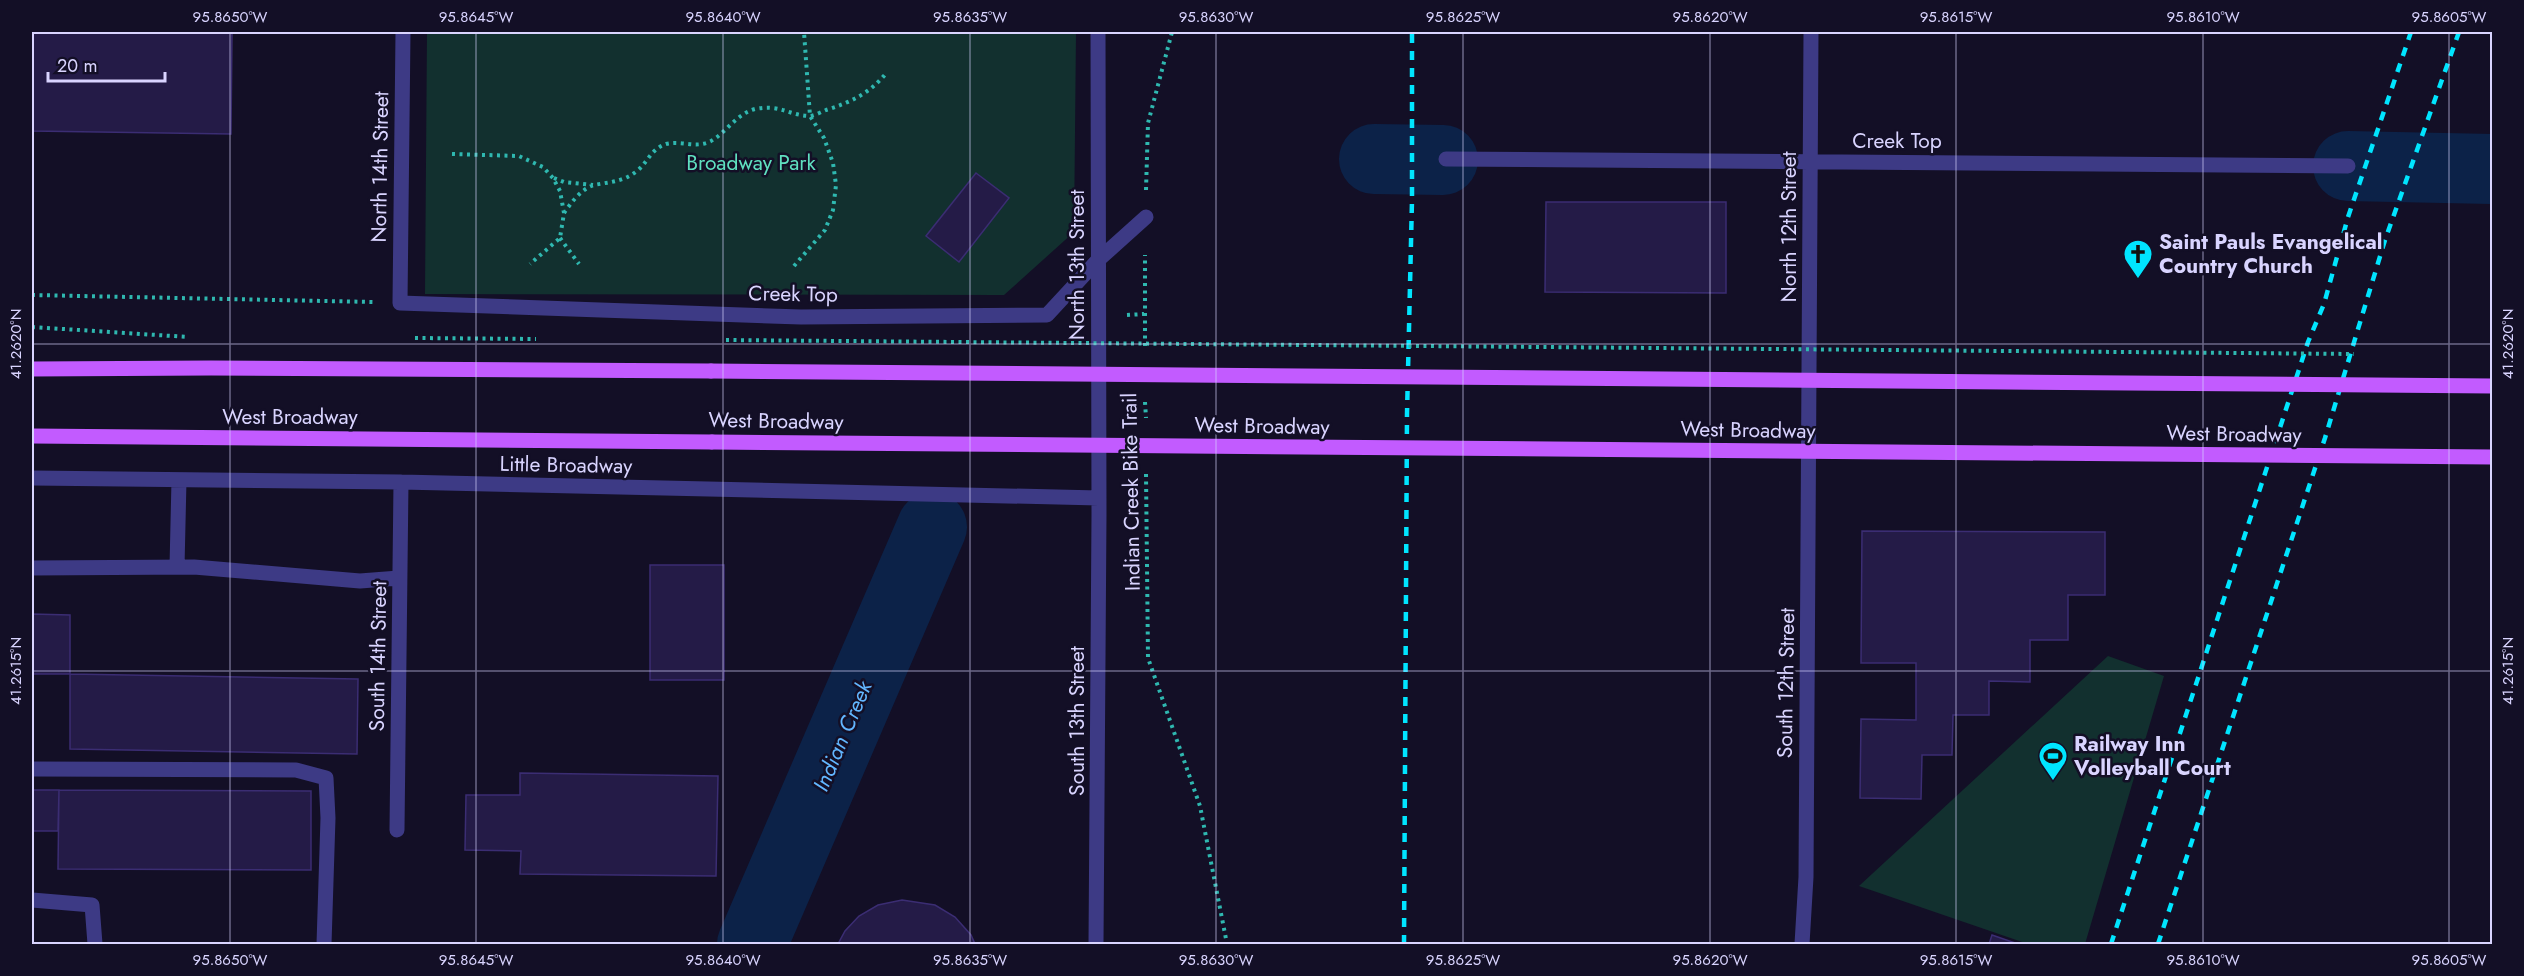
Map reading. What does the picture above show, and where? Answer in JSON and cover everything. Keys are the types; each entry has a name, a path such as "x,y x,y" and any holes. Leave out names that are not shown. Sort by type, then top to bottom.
{"main road":[{"path":"32,369 711,371 2493,386"},
{"name":"West Broadway","path":"32,436 2493,458"}],"street":[{"name":"North 14th Street","path":"400,303 403,32"},
{"name":"North 13th Street","path":"1098,32 1099,498"},
{"name":"North 12th Street","path":"1809,423 1811,32"},
{"name":"Creek Top","path":"1446,159 2348,166"},
{"name":"Creek Top","path":"400,303 801,317 1047,315 1097,261 1146,217"},
{"name":"South 12th Street","path":"1802,945 1806,877 1809,423"},
{"name":"Little Broadway","path":"32,478 401,482 1099,498"},
{"path":"177,567 179,480"},
{"name":"South 14th Street","path":"396,830 401,482"},
{"name":"South 13th Street","path":"1096,945 1099,498"},
{"path":"32,568 177,567 360,582 399,578"},
{"path":"32,769 296,770 326,778 328,818 324,945"},
{"path":"32,900 92,905 95,945"}],"path":[{"path":"794,266 825,230 833,210 837,185 833,163 824,138 810,116 804,32"},
{"path":"1145,350 1148,123 1172,32"},
{"path":"553,177 564,182 593,185 620,181 636,172 652,151 664,145 677,142 699,146 712,140 752,110 776,107 810,116 866,94 887,72"},
{"path":"452,154 519,156 543,167 553,177 560,191 564,213 560,238 530,264"},
{"path":"564,213 581,193 593,185"},
{"path":"560,238 579,264"},
{"path":"32,295 400,303"},
{"path":"32,327 190,337"},
{"path":"405,338 548,339"},
{"path":"714,340 2362,354"},
{"name":"Indian Creek Bike Trail","path":"1145,397 1146,421"},
{"name":"Indian Creek Bike Trail","path":"1146,468 1148,658 1200,806 1227,945"}],"green space":[{"name":"Broadway Park","path":"427,32 1076,32 1074,232 1004,295 425,294"},
{"name":"Railway Inn Volleyball Court","path":"2108,656 2164,676 2085,944 2028,944 1859,886"}],"building":[{"path":"32,32 232,32 231,134 32,131"},
{"path":"976,173 1009,198 959,262 926,236"},
{"path":"1546,202 1726,202 1726,293 1545,292"},
{"path":"1862,531 2105,532 2105,595 2068,595 2068,640 2030,640 2030,682 1989,681 1989,715 1953,715 1952,755 1922,755 1921,799 1860,798 1861,719 1916,720 1916,663 1861,663"},
{"path":"650,565 724,565 724,680 650,680"},
{"path":"32,614 70,615 70,674 32,674"},
{"path":"70,674 358,679 357,754 70,749"},
{"path":"520,773 718,776 716,876 520,874 521,851 465,850 466,795 520,795"},
{"path":"32,790 59,790 58,831 32,831"},
{"path":"59,790 311,791 311,870 58,869"},
{"path":"902,900 935,905 955,917 971,935 975,944 838,944 845,931 859,916 878,905"},
{"path":"1992,935 2018,944 1989,944"}],"waterway":[{"name":"Indian Creek","path":"1374,159 1443,160"},
{"name":"Indian Creek","path":"2348,166 2492,169"},
{"name":"Indian Creek","path":"752,944 932,527"}],"railway":[{"path":"1404,944 1412,32"},
{"path":"2111,944 2308,342 2324,304 2348,217 2411,32"},
{"path":"2158,944 2325,438 2385,240 2459,32"}],"place":[{"name":"Saint Pauls Evangelical Country Church","path":"2138,280"},
{"name":"Railway Inn Volleyball Court","path":"2053,782"}]}
